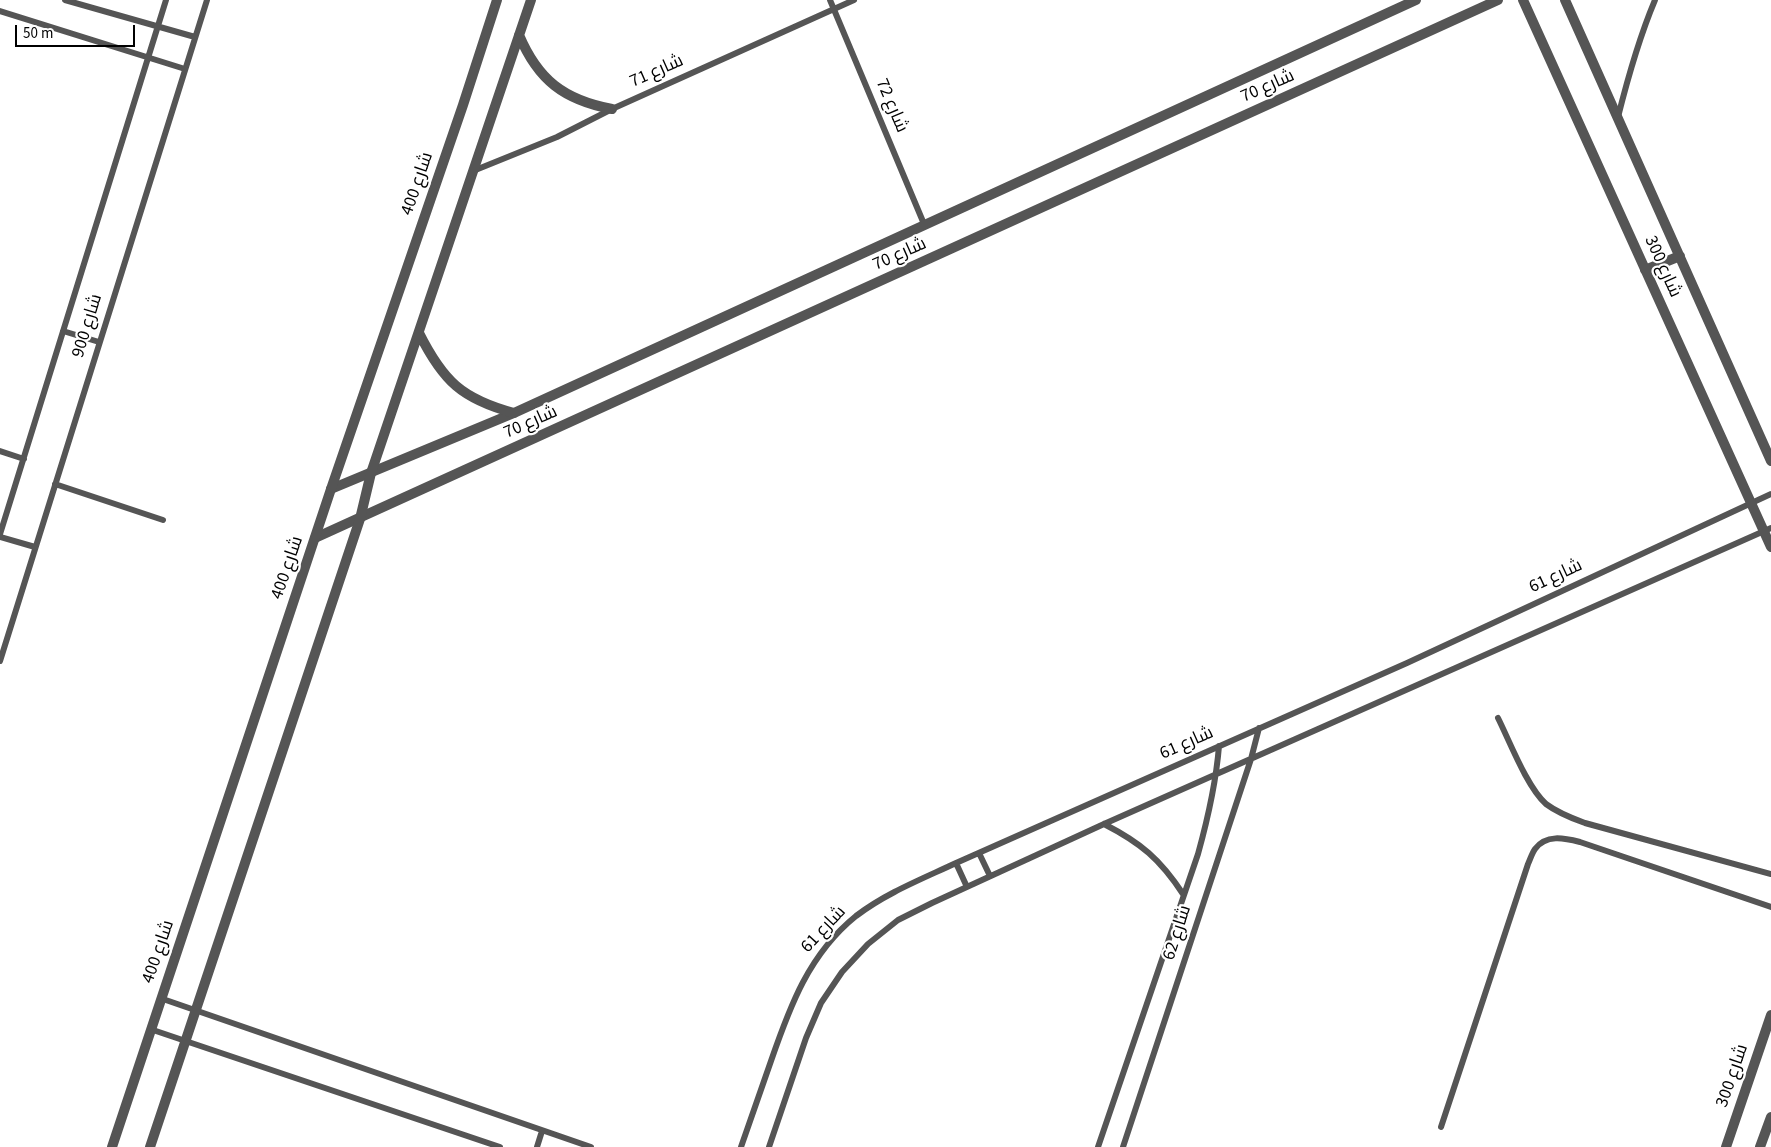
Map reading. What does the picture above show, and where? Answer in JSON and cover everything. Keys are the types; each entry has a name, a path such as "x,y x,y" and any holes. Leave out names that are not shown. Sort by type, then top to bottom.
{"street":[{"name":"شارع 400","path":"112,1147 160,998 497,0"},
{"path":"150,1147 360,519 372,473 531,0"},
{"name":"شارع 70","path":"331,489 514,413 1416,0"},
{"name":"شارع 70","path":"315,538 1498,0"},
{"name":"شارع 300","path":"1523,0 1751,503 1767,529 1771,547"},
{"name":"شارع 300","path":"1565,0 1771,461"},
{"path":"519,35 527,54 539,71 554,86 572,97 591,105 612,109"},
{"path":"1645,270 1680,256"},
{"path":"419,333 432,358 447,378 467,395 490,406 514,413"},
{"name":"شارع 300","path":"1726,1147 1771,1015"},
{"path":"1760,1147 1771,1117"}],"lane":[{"path":"65,0 195,37"},
{"name":"شارع 900","path":"0,536 166,0"},
{"name":"شارع 900","path":"0,661 207,0"},
{"name":"شارع 72","path":"830,0 924,224"},
{"name":"شارع 71","path":"473,171 557,137 612,109 854,0"},
{"path":"1618,117 1629,72 1643,28 1655,0"},
{"path":"0,11 185,68"},
{"path":"64,331 99,342"},
{"path":"0,451 24,459"},
{"path":"55,484 163,520"},
{"name":"شارع 61","path":"741,1147 794,997 815,961 831,941 855,917 883,897 1407,663 1771,494"},
{"path":"769,1147 806,1038 821,1003 842,972 868,944 898,920 1104,824 1767,529"},
{"path":"0,536 35,547"},
{"path":"1498,718 1532,786 1546,803 1564,816 1771,874"},
{"name":"شارع 62","path":"1123,1147 1251,758 1259,728"},
{"name":"شارع 62","path":"1098,1147 1198,854 1217,774 1219,746"},
{"path":"1104,824 1128,836 1149,852 1168,871 1183,894"},
{"path":"1442,1127 1528,864 1535,849 1549,839 1564,838 1580,842 1771,907"},
{"path":"979,853 990,876"},
{"path":"956,863 967,887"},
{"path":"160,998 589,1147"},
{"path":"150,1029 500,1147"},
{"path":"538,1147 542,1131"}]}
